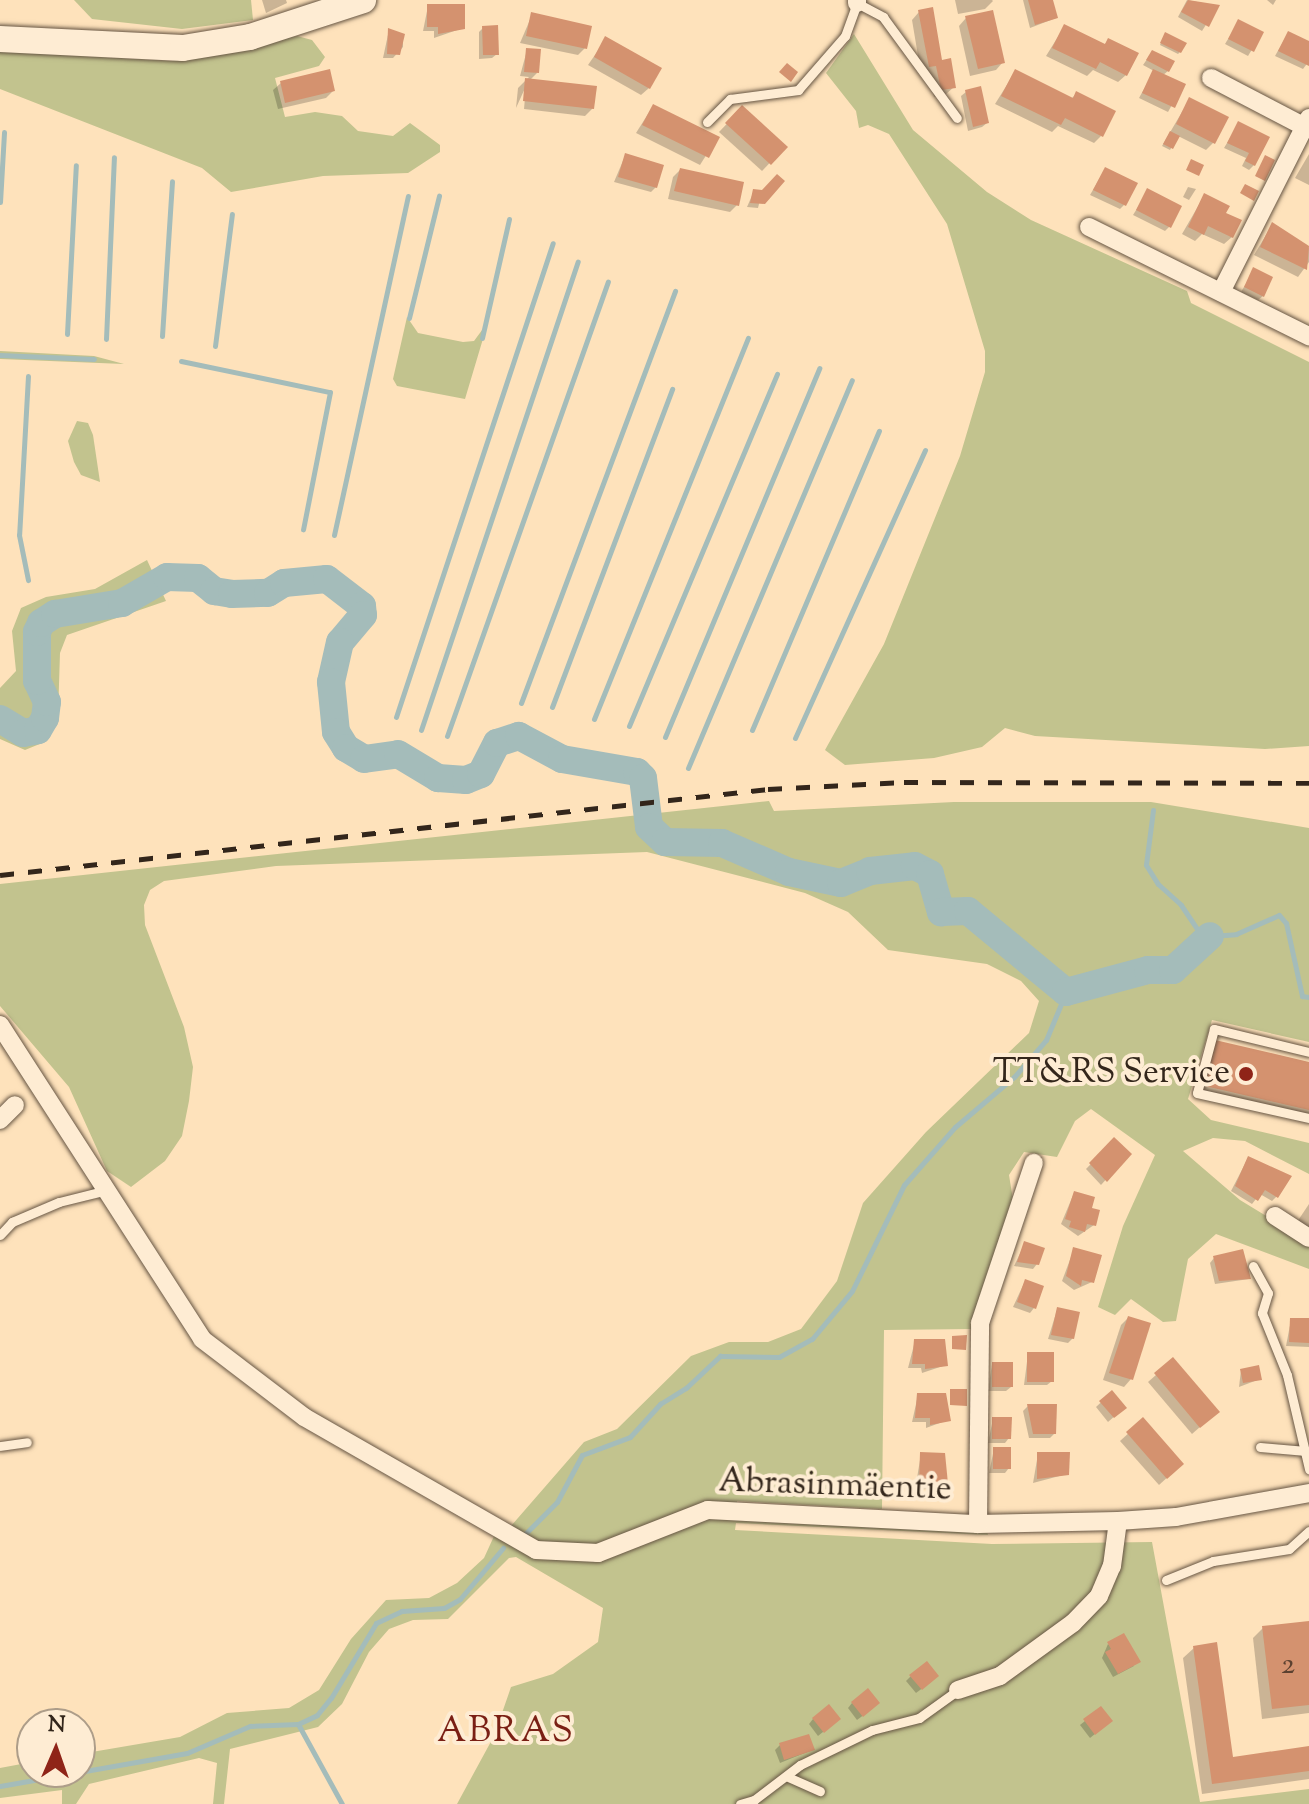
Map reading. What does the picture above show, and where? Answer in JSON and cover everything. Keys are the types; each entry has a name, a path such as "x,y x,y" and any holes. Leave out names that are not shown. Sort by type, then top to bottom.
{"street":[{"path":"0,39 183,48 250,37 363,0"},
{"path":"1211,78 1308,125 1221,292"},
{"path":"1089,227 1309,336"},
{"name":"Abrasinmäentie","path":"0,1025 103,1191 202,1339 304,1417 516,1539 551,1553 598,1553 708,1510 978,1524 1118,1521 1176,1517 1309,1493"},
{"path":"0,1120 15,1105"},
{"path":"978,1524 980,1323 1034,1163"},
{"path":"1275,1216 1309,1238"},
{"path":"958,1690 1000,1676 1073,1623 1099,1596 1112,1566 1118,1521"}],"lane":[{"path":"707,122 730,99 798,90 845,36 857,1 883,17 957,118"},
{"path":"1309,1052 1214,1029 1197,1093 1309,1118"},
{"path":"0,1235 12,1222 59,1202 103,1191"},
{"path":"1253,1266 1268,1293 1262,1313 1287,1375 1309,1469"},
{"path":"0,1446 27,1442"},
{"path":"1260,1447 1306,1451"},
{"path":"1166,1580 1213,1561 1289,1549 1309,1531"},
{"path":"740,1804 788,1777 800,1765 872,1730 919,1718 958,1690"},
{"path":"788,1777 820,1791"}],"green space":[{"path":"74,0 251,0 253,20 182,29 92,19"},
{"path":"854,34 913,130 987,192 1031,220 1187,291 1191,303 1309,362 1309,746 1265,749 1035,736 1005,728 982,747 934,758 845,765 825,750 884,644 960,456 985,372 985,351 947,224 889,134 868,125 859,128 856,111 826,73"},
{"path":"297,36 312,40 325,57 319,66 275,78 285,117 315,112 342,116 358,131 393,136 410,123 440,145 440,152 408,173 323,176 231,192 202,168 0,89 0,51 172,61"},
{"path":"407,317 418,333 463,342 474,341 488,322 465,399 397,386 393,379"},
{"path":"0,351 94,356 124,364 0,359"},
{"path":"77,421 88,423 93,435 100,482 81,475 74,462 68,441"},
{"path":"147,560 166,601 67,635 60,653 58,716 47,741 25,750 0,739 0,688 16,671 12,631 21,608 46,597 95,589"},
{"path":"769,801 774,811 954,802 1151,802 1309,828 1309,1042 1212,1020 1188,1099 1211,1120 1309,1143 1309,1174 1245,1141 1213,1138 1183,1151 1240,1200 1309,1242 1309,1269 1216,1234 1188,1259 1176,1321 1163,1322 1131,1299 1115,1315 1098,1307 1123,1226 1155,1155 1091,1109 1075,1121 1057,1157 1024,1152 1009,1175 1014,1206 971,1329 884,1330 882,1509 737,1501 736,1516 987,1531 988,1535 736,1523 735,1530 992,1544 1152,1542 1200,1802 1309,1789 1309,1804 457,1804 494,1736 511,1687 553,1674 598,1642 603,1608 516,1557 509,1558 448,1619 413,1620 389,1629 369,1652 342,1704 318,1727 230,1749 224,1804 213,1804 217,1763 199,1758 96,1782 96,1751 180,1737 227,1713 289,1708 319,1690 351,1639 386,1600 429,1598 457,1583 484,1558 495,1534 511,1526 584,1442 617,1429 691,1356 729,1342 768,1342 801,1329 837,1281 863,1203 926,1132 1029,1033 1039,1001 1021,981 987,964 888,950 848,912 805,893 647,852 276,866 164,881 150,890 144,905 145,925 184,1027 193,1067 182,1136 165,1161 131,1187 107,1171 69,1087 0,1006 0,884"},
{"path":"16,1765 16,1788 86,1788 76,1804 62,1804 62,1790 0,1798 0,1768"}],"building":[{"path":"1028,0 1053,0 1058,18 1035,25"},
{"path":"1188,0 1220,5 1209,27 1181,12"},
{"path":"427,4 465,4 465,29 438,34 438,27 427,27"},
{"path":"933,7 942,60 951,58 956,88 941,90 936,66 929,67 918,10"},
{"path":"993,10 1005,63 978,69 965,16"},
{"path":"531,12 592,26 587,49 526,36"},
{"path":"1238,19 1264,32 1254,52 1228,39"},
{"path":"1064,24 1105,44 1108,38 1139,53 1127,76 1100,62 1096,69 1052,48"},
{"path":"498,25 499,55 483,55 482,26"},
{"path":"388,28 405,34 400,55 387,54"},
{"path":"1288,31 1309,41 1309,66 1278,51"},
{"path":"1165,32 1187,43 1181,53 1160,43"},
{"path":"605,36 662,68 650,89 594,57"},
{"path":"526,48 541,49 539,73 524,72"},
{"path":"1152,50 1175,61 1169,72 1146,60"},
{"path":"787,63 798,72 791,82 779,72"},
{"path":"330,69 335,91 285,103 280,81"},
{"path":"1015,69 1073,98 1076,91 1116,111 1103,137 1065,118 1061,125 1001,96"},
{"path":"1153,69 1186,84 1175,108 1142,93"},
{"path":"525,78 597,86 594,109 523,101"},
{"path":"981,86 989,123 973,127 965,90"},
{"path":"1189,97 1229,117 1215,144 1176,124"},
{"path":"653,104 720,137 709,158 642,125"},
{"path":"742,105 788,147 771,165 725,123"},
{"path":"1238,121 1270,137 1255,166 1245,161 1249,153 1227,143"},
{"path":"1170,131 1180,136 1173,149 1163,144"},
{"path":"625,153 664,165 657,188 618,177"},
{"path":"1265,155 1275,160 1265,181 1255,176"},
{"path":"1191,159 1204,165 1199,176 1186,170"},
{"path":"1105,167 1138,183 1126,206 1093,190"},
{"path":"680,168 744,182 739,206 674,191"},
{"path":"777,174 785,181 765,204 750,203 753,189 762,190"},
{"path":"1245,184 1259,191 1254,201 1240,193"},
{"path":"1147,188 1182,206 1171,228 1136,210"},
{"path":"1204,193 1230,206 1226,213 1242,220 1233,238 1208,226 1204,235 1188,227"},
{"path":"1272,222 1309,246 1307,270 1260,247"},
{"path":"1253,267 1273,277 1264,297 1244,287"},
{"path":"1215,1040 1309,1062 1309,1110 1205,1086"},
{"path":"1114,1137 1132,1154 1107,1182 1089,1163"},
{"path":"1248,1156 1292,1176 1278,1198 1265,1190 1258,1201 1235,1186"},
{"path":"1074,1191 1095,1197 1092,1208 1100,1210 1096,1226 1087,1224 1085,1232 1069,1227 1071,1221 1065,1219"},
{"path":"1024,1241 1045,1248 1039,1265 1017,1262"},
{"path":"1073,1247 1102,1255 1094,1283 1082,1280 1081,1286 1066,1276"},
{"path":"1243,1249 1251,1279 1219,1281 1213,1256"},
{"path":"1025,1279 1044,1286 1036,1309 1017,1302"},
{"path":"1057,1307 1080,1312 1074,1339 1051,1335"},
{"path":"1128,1316 1151,1323 1133,1380 1109,1373"},
{"path":"1290,1318 1309,1318 1309,1343 1289,1342"},
{"path":"967,1335 966,1350 952,1349 952,1336"},
{"path":"914,1339 945,1339 948,1366 925,1369 925,1364 912,1364"},
{"path":"1027,1352 1054,1352 1054,1382 1027,1382"},
{"path":"1173,1357 1220,1412 1200,1428 1154,1373"},
{"path":"992,1362 1013,1362 1013,1387 992,1387"},
{"path":"1259,1365 1262,1380 1243,1383 1240,1369"},
{"path":"950,1389 967,1389 967,1406 950,1405"},
{"path":"1112,1390 1127,1408 1114,1418 1099,1401"},
{"path":"917,1393 946,1393 951,1421 930,1425 930,1418 915,1418"},
{"path":"1027,1404 1057,1404 1056,1434 1033,1434"},
{"path":"992,1417 1012,1417 1011,1439 992,1439"},
{"path":"1143,1417 1184,1464 1167,1479 1126,1432"},
{"path":"993,1447 1011,1447 1011,1469 993,1469"},
{"path":"920,1452 945,1453 948,1484 944,1488 919,1487"},
{"path":"1037,1452 1070,1452 1069,1475 1037,1479"},
{"path":"1309,1621 1309,1705 1272,1709 1262,1626"},
{"path":"1124,1633 1141,1662 1118,1674 1105,1652 1111,1649 1107,1642"},
{"path":"1217,1642 1233,1757 1309,1746 1309,1771 1212,1784 1193,1646"},
{"path":"927,1661 939,1676 922,1690 909,1675"},
{"path":"868,1688 880,1703 863,1717 851,1702"},
{"path":"829,1704 841,1719 824,1733 812,1718"},
{"path":"1101,1706 1113,1721 1095,1735 1083,1719"},
{"path":"809,1734 815,1750 784,1760 779,1743"}],"waterway":[{"path":"0,202 4,132"},
{"path":"106,339 114,157"},
{"path":"67,334 76,165"},
{"path":"162,336 172,181"},
{"path":"334,535 408,196"},
{"path":"409,318 439,196"},
{"path":"215,346 232,214"},
{"path":"482,338 509,219"},
{"path":"396,717 553,243"},
{"path":"421,730 578,262"},
{"path":"447,736 608,282"},
{"path":"521,703 675,291"},
{"path":"594,719 748,338"},
{"path":"0,355 94,359"},
{"path":"181,361 330,392 303,529"},
{"path":"665,737 819,368"},
{"path":"629,726 777,374"},
{"path":"28,376 19,535 28,580"},
{"path":"688,768 852,380"},
{"path":"552,707 672,389"},
{"path":"752,730 879,431"},
{"path":"795,738 925,450"},
{"path":"0,719 23,733 38,730 45,718 47,702 37,681 37,632 41,623 55,614 122,603 167,577 198,578 214,591 232,594 268,593 284,583 327,579 362,606 363,615 340,642 331,682 336,732 346,748 364,759 398,754 438,778 466,780 481,774 497,743 519,736 562,759 637,772 643,778 649,827 665,842 722,843 789,872 841,883 870,871 915,866 930,874 941,912 968,911 1066,992 1148,970 1173,970 1210,936"},
{"path":"1153,810 1146,865 1158,884 1181,905 1199,932 1210,936 1236,934 1279,915 1286,923 1302,996 1309,997"},
{"path":"522,1537 557,1502 582,1455 630,1437 660,1404 686,1388 720,1356 779,1357 812,1339 852,1291 904,1185 955,1127 1014,1077 1046,1040 1066,992"},
{"path":"0,1786 187,1753 250,1726 298,1724 317,1715 331,1698 376,1623 402,1611 444,1608 460,1599 503,1548"},
{"path":"298,1724 342,1804"}],"railway":[{"path":"0,875 768,789 904,782 1309,783"}],"place":[{"name":"TT&RS Service","path":"1246,1074"}],"district":[{"name":"ABRAS","path":"506,1733"}]}
